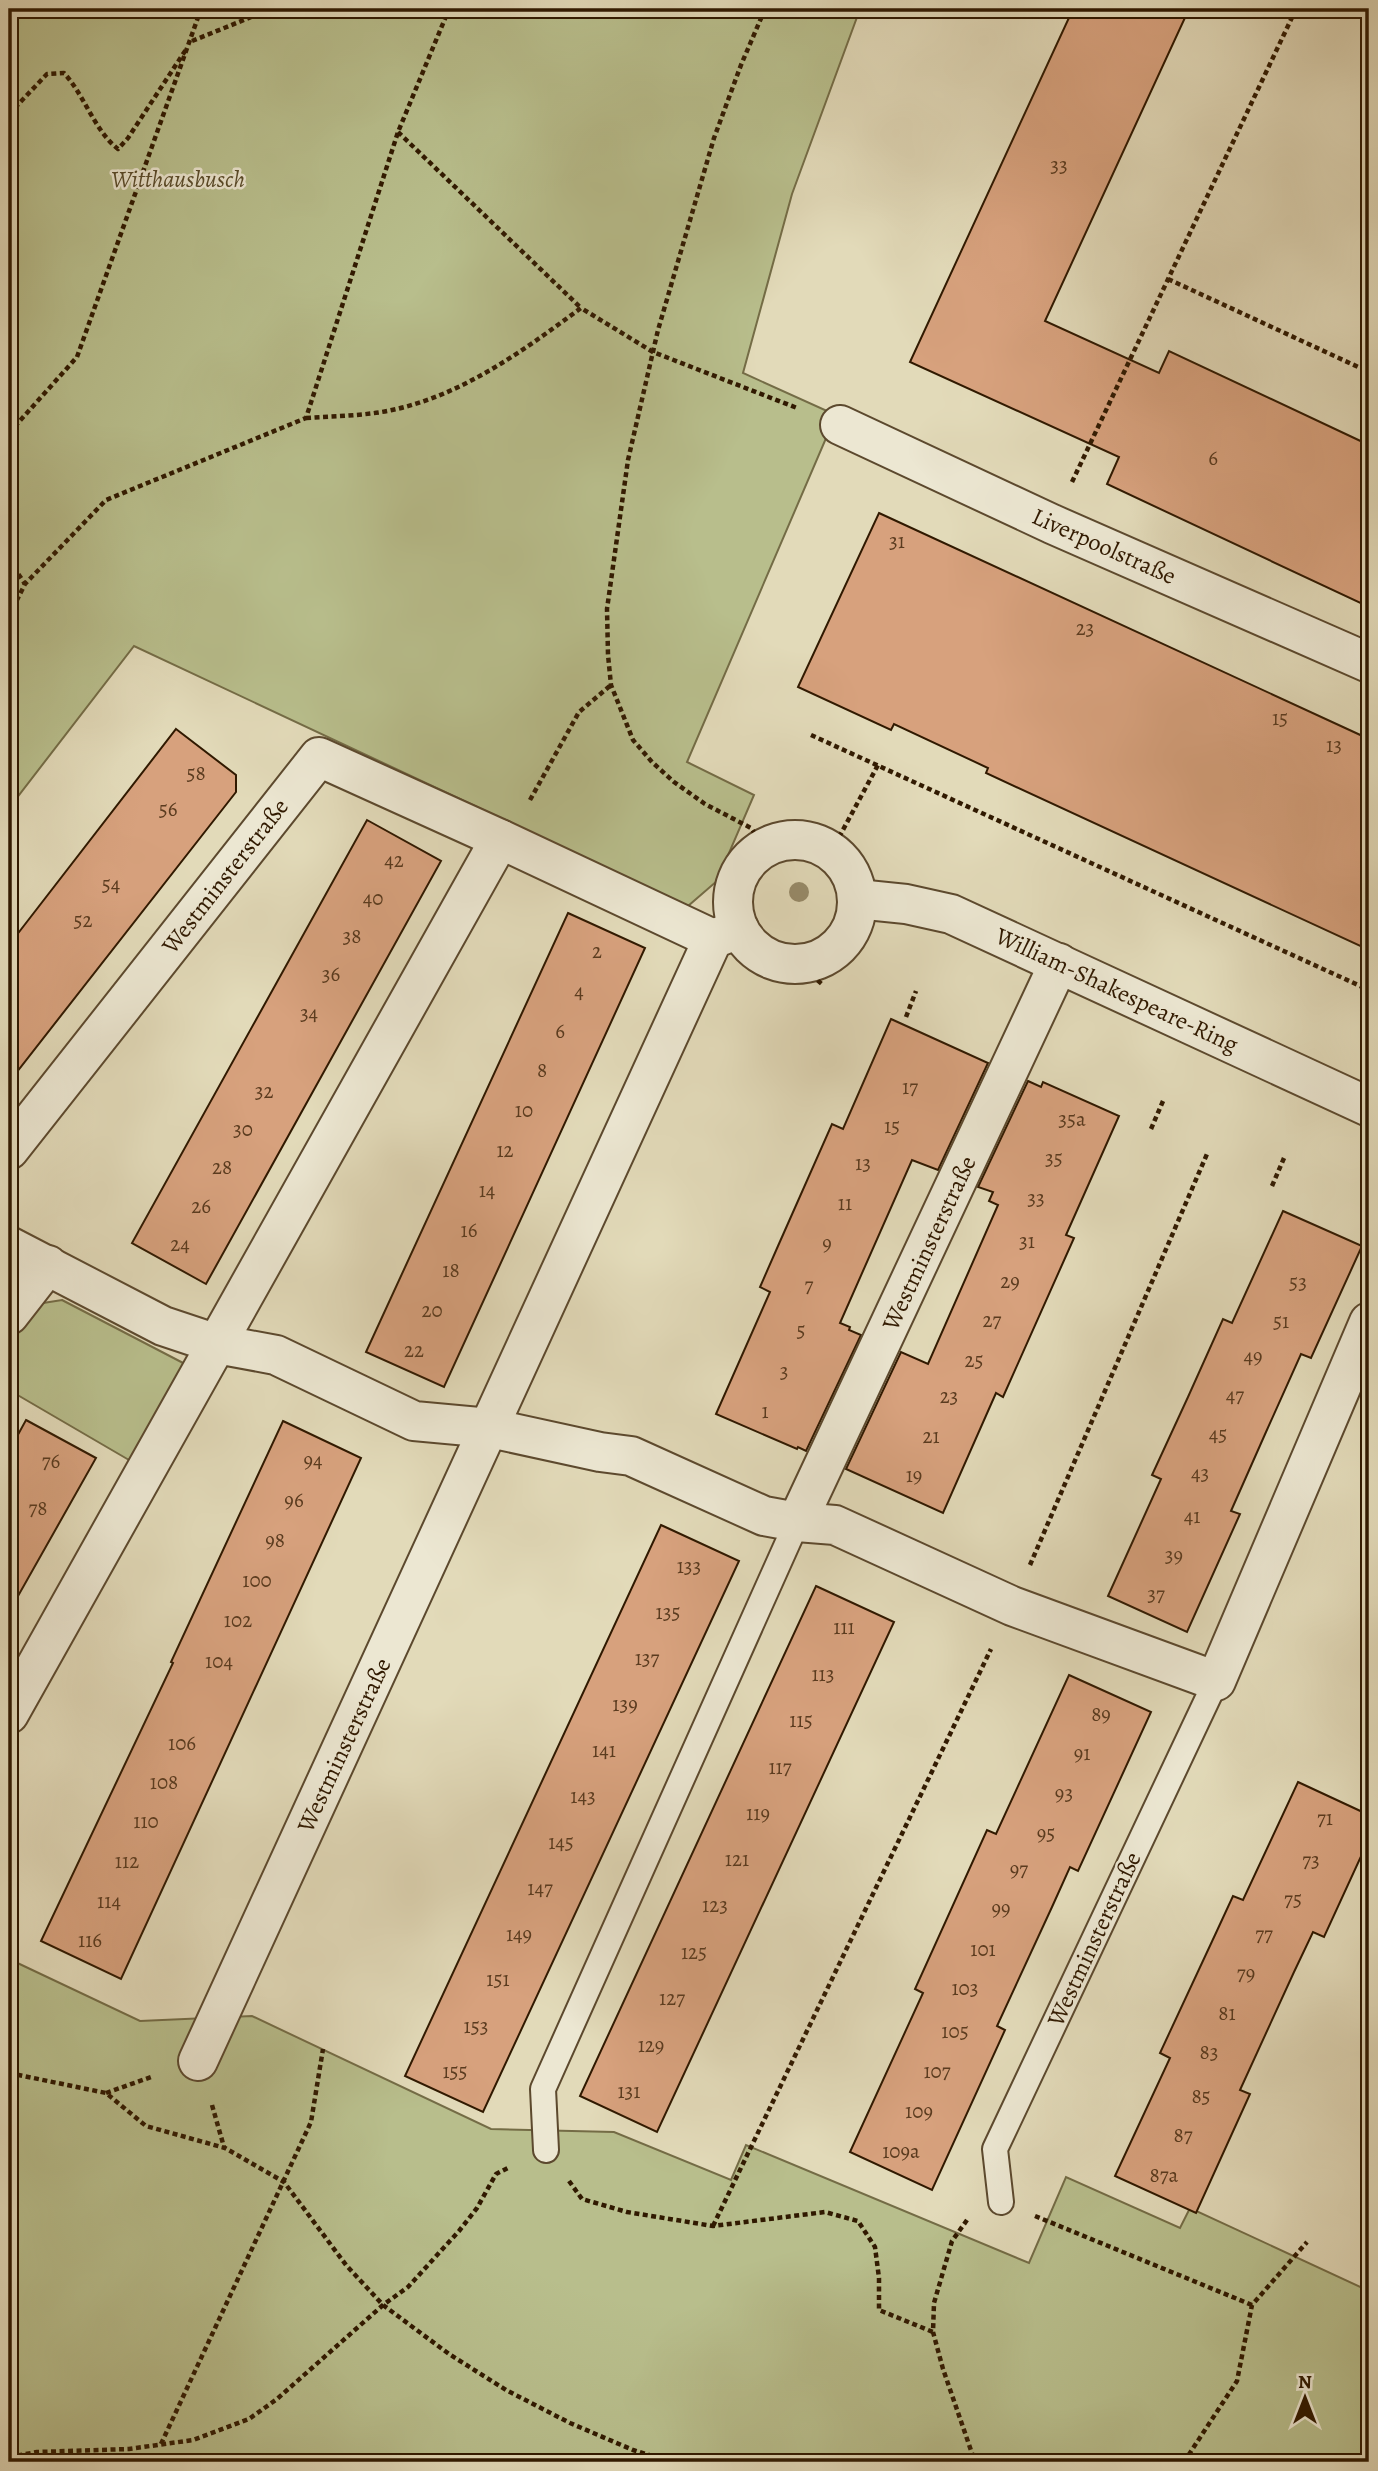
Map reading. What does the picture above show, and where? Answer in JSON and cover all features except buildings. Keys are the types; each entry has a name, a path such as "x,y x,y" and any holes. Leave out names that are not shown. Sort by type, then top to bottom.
{"street":[{"name":"Liverpoolstraße","path":"840,425 1052,524 1369,663"},
{"name":"Westminsterstraße","path":"9,1150 319,757 500,839 749,944 763,955 810,974 817,960 834,951 847,936 855,918 857,899"},
{"path":"9,1714 500,839"},
{"path":"726,934 739,874 750,860 765,848 781,842 798,840 831,852 844,864 853,881 857,899"},
{"name":"William-Shakespeare-Ring","path":"857,899 906,904 951,914 1369,1107"},
{"name":"Westminsterstraße","path":"198,2061 490,1428 726,934"},
{"name":"Westminsterstraße","path":"797,1522 1059,963"},
{"path":"9,1246 163,1326 217,1344 276,1355 414,1421 490,1428 600,1452 631,1456 764,1516 835,1525 1012,1606 1216,1681"},
{"path":"9,1315 47,1265"},
{"name":"Westminsterstraße","path":"1216,1681 1369,1322"}],"lane":[{"name":"Westminsterstraße","path":"546,2150 543,2089 797,1522"},
{"name":"Westminsterstraße","path":"1000,2202 995,2149 1216,1681"}],"path":[{"path":"9,433 77,358 192,41 201,9"},
{"path":"9,114 47,74 65,73 107,140 118,149 192,41 271,9"},
{"path":"306,418 398,132 449,9"},
{"path":"765,9 741,65 715,138 685,231 653,352 628,460 607,609 611,685 633,740 652,762 705,804 751,828 765,848"},
{"path":"1052,524 1296,9"},
{"path":"398,132 581,307 653,352 840,425"},
{"path":"1168,279 1369,372"},
{"path":"9,616 25,584 106,500 306,418 366,414 424,401 520,353 581,307"},
{"path":"9,559 25,584"},
{"path":"500,839 514,828 579,712 611,685"},
{"path":"811,735 1369,990"},
{"path":"831,852 878,765"},
{"path":"906,1017 916,991"},
{"path":"1151,1129 1163,1101"},
{"path":"713,2226 1012,1606 1207,1154"},
{"path":"1272,1186 1284,1158"},
{"path":"161,2444 311,2123 323,2049"},
{"path":"9,2073 106,2093 146,2126 225,2148 284,2182 346,2265 383,2305 449,2354 506,2390 570,2423 633,2450 671,2462"},
{"path":"9,2457 37,2452 119,2449 193,2440 249,2419 277,2399 383,2305 408,2287 477,2207 496,2174 546,2150 582,2199 627,2212 713,2226 825,2212 858,2221 874,2247 879,2278 879,2310 933,2332"},
{"path":"975,2462 933,2332 934,2303 952,2241 965,2221 1000,2202 1252,2305"},
{"path":"1184,2462 1237,2381 1252,2305 1307,2242"},
{"path":"1345,2462 1369,2461"}],"green space":[{"name":"Witthausbusch","path":"9,9 860,9 792,194 743,373 836,415 687,762 754,795 717,881 688,906 134,646 9,808"},
{"path":"62,1300 187,1365 129,1460 9,1390 9,1339 37,1304"},
{"path":"9,1959 140,2021 252,2016 491,2129 614,2132 731,2180 746,2145 1029,2263 1066,2177 1180,2228 1190,2208 1369,2291 1369,2462 9,2462"}]}
